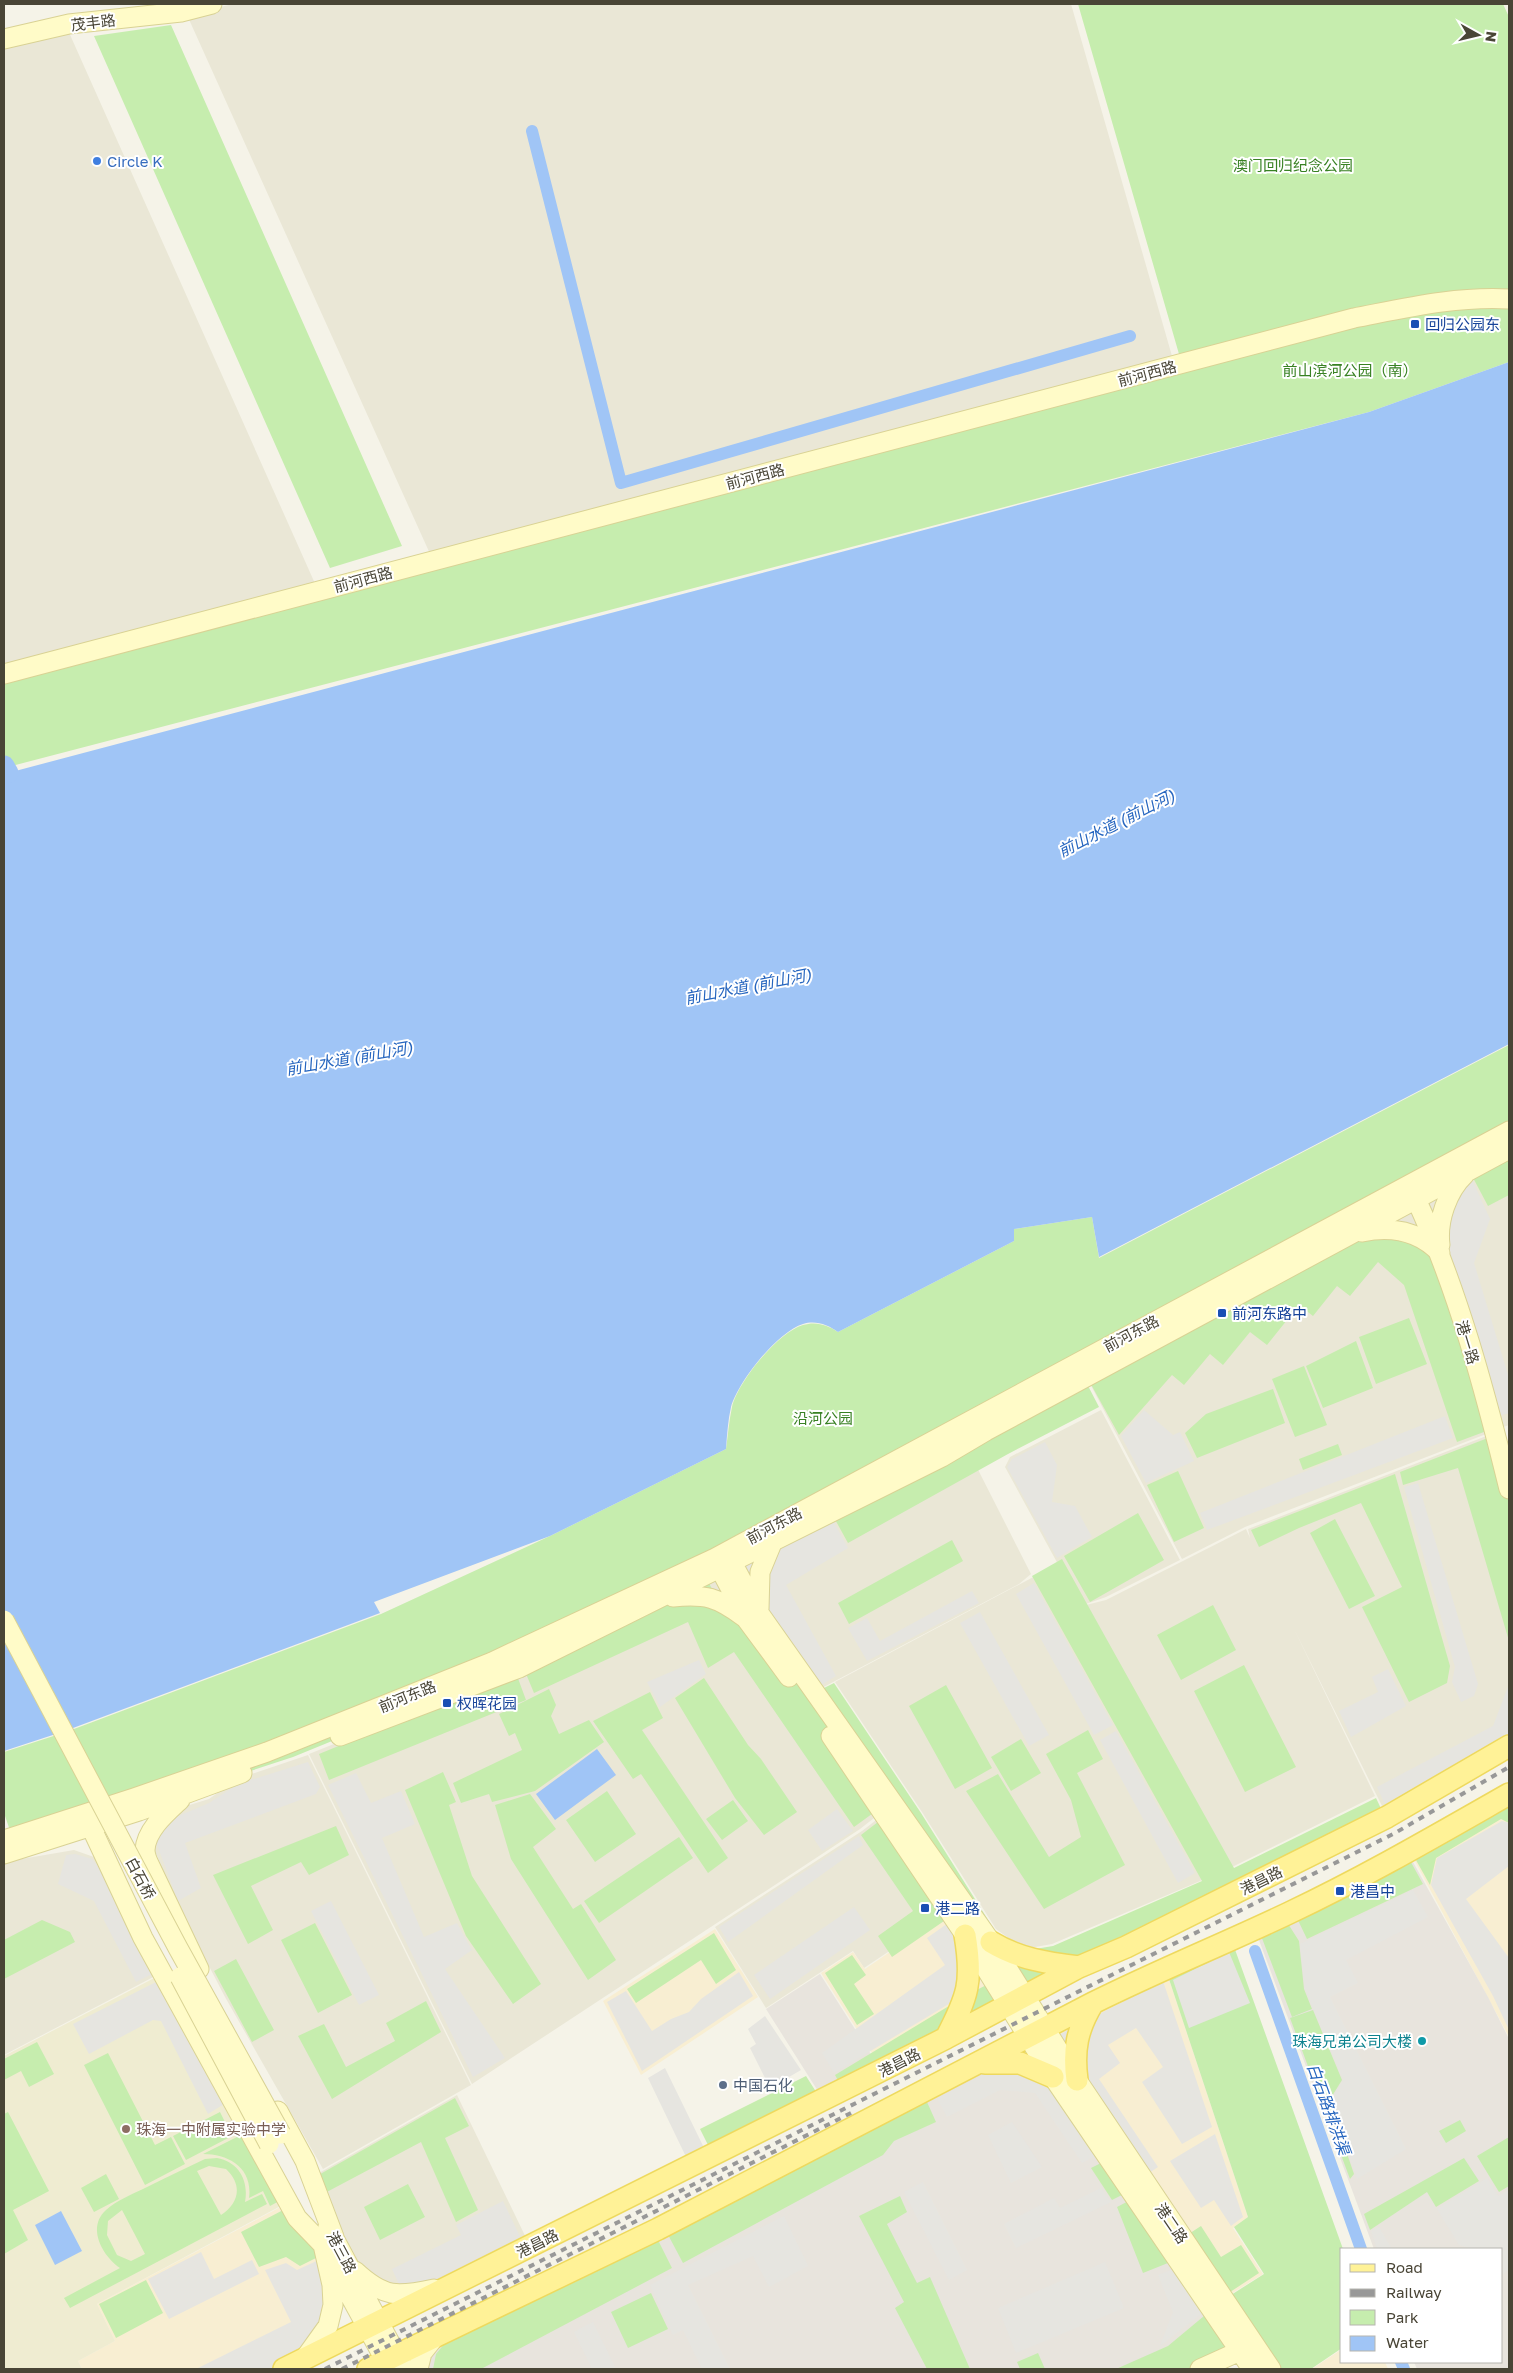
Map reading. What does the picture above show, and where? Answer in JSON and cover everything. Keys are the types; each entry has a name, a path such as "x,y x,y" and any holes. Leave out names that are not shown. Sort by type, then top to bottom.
{"main road":[{"name":"茂丰路","path":"4,38 69,24 181,12 212,4"},
{"name":"前河西路","path":"4,674 1354,318 1445,300 1477,297 1509,299"},
{"name":"前河东路","path":"4,1854 186,1795 519,1668 661,1598 723,1560 1509,1132"},
{"name":"前河东路","path":"4,1840 125,1801 266,1752 483,1666 723,1560 772,1543 942,1457 986,1431 1509,1149"},
{"path":"1441,1254 1439,1238 1446,1203 1459,1179 1468,1171"},
{"name":"港一路","path":"1416,1199 1441,1254 1495,1432 1509,1488"},
{"path":"1334,1243 1360,1233 1378,1229 1398,1230 1430,1243 1441,1254"},
{"path":"661,1598 695,1595 715,1598 753,1616 760,1572 772,1543"},
{"name":"港二路","path":"723,1560 753,1616 822,1724 965,1935 1015,2000 1037,2033 1076,2080 1247,2348 1252,2369"},
{"name":"港二路","path":"753,1616 991,1942 1015,2000"},
{"name":"白石桥","path":"4,1620 178,1948 275,2139"},
{"name":"白石桥","path":"4,1648 275,2139"},
{"name":"港昌路","path":"284,2369 946,2038 1079,1967 1126,1947 1387,1818 1509,1746"},
{"path":"388,2365 434,2338 658,2229 979,2064 1093,2003 1164,1968 1289,1913 1408,1852 1509,1794"},
{"path":"186,1795 162,1817 150,1835 145,1851 150,1866 194,1960 305,2161 328,2241 332,2305 328,2326 304,2360"},
{"path":"91,1827 143,1938 297,2218 328,2241"},
{"path":"946,2038 960,2011 969,1985 969,1961 965,1935"},
{"path":"991,1942 1012,1954 1034,1961 1079,1967"},
{"path":"1076,2080 1075,2044 1083,2019 1093,2003"},
{"name":"港二路","path":"1037,2033 1053,2077 1247,2348 1271,2369"},
{"path":"979,2064 1020,2063 1053,2077"},
{"path":"275,2139 373,2324"},
{"name":"港三路","path":"328,2241 349,2266 388,2365"},
{"path":"349,2266 365,2280 390,2294 409,2294 450,2286"},
{"path":"418,2369 422,2353 434,2338"},
{"path":"1200,2369 1247,2348"}],"shaded area":[{"path":"233,4 1071,4 1174,363 431,556 187,15"},
{"path":"67,28 317,588 4,671 4,42"},
{"path":"1509,1151 1509,1425 1495,1430 1418,1200"},
{"path":"1470,1175 1490,1219 1474,1263 1509,1378 1509,1413 1495,1417 1450,1271 1445,1220"},
{"path":"1416,1200 1494,1431 1245,1527 1182,1559 1087,1378"},
{"path":"1101,1410 1180,1560 1106,1597 1086,1604 1071,1588 1005,1467 1010,1457"},
{"path":"1144,1410 1173,1435 1180,1432 1194,1461 1146,1483 1121,1436"},
{"path":"1445,1416 1453,1438 1207,1530 1200,1513"},
{"path":"1494,1433 1509,1492 1509,1745 1387,1816 1294,1629 1375,1796 1226,1870 1052,1944 1024,1949 996,1929 922,1812 835,1682 1056,1565 1086,1605 1106,1600 1246,1529 1250,1538 1248,1529"},
{"path":"1045,1442 1057,1465 1052,1502 1075,1506 1092,1537 1057,1558 1007,1467 1012,1459"},
{"path":"966,1446 1031,1574 1019,1584 818,1690 733,1564"},
{"path":"1418,1483 1478,1684 1474,1696 1461,1702 1452,1682 1455,1667 1404,1487"},
{"path":"831,1517 848,1548 786,1585 836,1676 818,1687 736,1564"},
{"name":"权晖花园","path":"730,1565 892,1804 860,1829 472,2084 309,1754 521,1669"},
{"path":"1034,1583 1113,1725 1094,1735 1016,1594"},
{"path":"972,1591 979,1603 867,1661 848,1628 867,1618 880,1641"},
{"path":"980,1612 1049,1735 1029,1746 960,1623"},
{"path":"699,1660 706,1674 660,1707 647,1682"},
{"path":"1388,1669 1406,1706 1351,1737 1339,1711 1378,1692 1372,1677"},
{"path":"1509,1684 1509,1743 1389,1813 1377,1787 1493,1726"},
{"path":"1116,1731 1195,1873 1178,1883 1100,1740"},
{"path":"308,1755 471,2085 323,2169 225,1997 182,1914 149,1837 183,1807 209,1799 237,1779"},
{"path":"308,1762 320,1787 316,1794 185,1843 201,1888 178,1901 156,1842 159,1830 169,1820 209,1803 238,1784"},
{"path":"356,1773 371,1803 401,1791 415,1824 382,1838 424,1937 457,1923 472,1950 445,1969 505,2058 473,2077 328,1785"},
{"path":"1509,1795 1509,2037 1410,1852"},
{"path":"893,1807 957,1906 864,1968 853,1951 766,2008 715,1927 862,1831"},
{"path":"837,1809 853,1831 822,1851 808,1830"},
{"path":"1502,1821 1509,1823 1509,1866 1466,1899 1509,1958 1509,2030 1493,1996 1431,1885 1437,1858"},
{"path":"859,1836 863,1845 728,1942 719,1927"},
{"path":"74,1850 94,1857 106,1873 161,1973 4,2055 4,1862"},
{"path":"1408,1853 1488,1997 1509,2039 1509,2369 1417,2369 1414,2363 1503,2363 1503,2248 1374,2248 1256,1932"},
{"path":"75,1854 92,1859 104,1874 158,1971 136,1982 94,1901 58,1884 66,1855"},
{"path":"1413,1890 1428,1917 1346,1960 1358,1983 1330,1997 1406,2149 1357,2179 1330,2101 1343,2080 1305,1989 1300,1944"},
{"path":"331,1901 379,1995 359,2005 311,1911"},
{"path":"957,1906 1015,1998 882,2069 821,1973 853,1952 865,1969"},
{"path":"854,1907 870,1930 770,1999 754,1975"},
{"path":"958,1916 974,1948 952,2002 834,2073 822,2053 945,1965 927,1938"},
{"path":"715,1929 758,1997 641,2075 603,2001"},
{"path":"1229,1952 1250,2003 1189,2028 1173,1980"},
{"path":"739,1972 753,1996 642,2071 607,2002 626,1991 652,2031 671,2019 689,2012 701,1999"},
{"name":"珠海一中附属实验中学","path":"162,1974 288,2202 97,2304 115,2341 78,2361 82,2369 4,2369 4,2056"},
{"path":"820,1974 881,2070 823,2099 766,2009"},
{"path":"1168,1976 1248,2217 1233,2228 1263,2274 1220,2301 1044,2040"},
{"path":"160,1980 229,2101 208,2114 161,2021 153,2020 89,2054 73,2024"},
{"path":"1163,1981 1212,2127 1182,2144 1142,2082 1163,2067 1136,2028 1108,2045 1120,2063 1099,2079 1158,2167 1140,2179 1047,2041"},
{"path":"765,2016 801,2070 770,2088 750,2048 756,2044 748,2029"},
{"path":"1042,2041 1250,2349 1198,2369 404,2369 397,2356"},
{"path":"1040,2046 1111,2148 1082,2163 1035,2093 1000,2090 947,2117 937,2098"},
{"path":"665,2068 707,2154 689,2163 648,2078"},
{"path":"457,2095 530,2246 409,2293 365,2279 312,2177"},
{"path":"1012,2122 1042,2167 1011,2183 988,2135"},
{"path":"1215,2134 1243,2217 1231,2226 1214,2200 1201,2208 1170,2161"},
{"path":"1487,2178 1498,2196 1509,2190 1509,2270 1503,2274 1503,2248 1470,2248 1459,2245 1437,2209"},
{"path":"923,2182 967,2270 949,2280 904,2192"},
{"path":"1101,2188 1111,2202 1016,2248 1004,2224 1054,2198 1060,2208"},
{"path":"503,2201 525,2247 449,2283 402,2291 392,2269 461,2235 456,2225"},
{"path":"288,2203 322,2245 283,2369 82,2369 78,2361 115,2341 97,2304"},
{"path":"784,2216 808,2266 769,2287 753,2256 688,2285 730,2369 702,2369 683,2330 673,2335 650,2285"},
{"path":"1379,2227 1391,2248 1377,2248 1371,2231"},
{"path":"201,2252 214,2279 252,2260 259,2274 169,2319 148,2279"},
{"path":"323,2258 329,2285 318,2339 277,2369 196,2369 291,2322 265,2270 286,2263 297,2270"},
{"path":"1105,2262 1124,2308 1016,2353 998,2308"},
{"path":"1189,2263 1214,2304 1160,2346 1173,2312 1158,2275"},
{"path":"593,2322 616,2369 592,2369 574,2332"},
{"path":"1340,2350 1340,2363 1385,2363 1388,2369 1312,2369"}],"green space":[{"name":"澳门回归纪念公园","path":"1078,4 1503,4 1509,17 1509,295 1181,361"},
{"path":"171,25 402,546 330,568 94,36"},
{"name":"前山滨河公园（南）","path":"1509,302 1509,362 1369,412 4,768 4,680 1354,322"},
{"name":"沿河公园","path":"1509,1045 1509,1148 518,1665 293,1757 16,1848 4,1813 4,1752 66,1732 381,1614 550,1536 726,1449 732,1407 750,1372 782,1338 803,1325 817,1324 830,1327 838,1332 1014,1241 1014,1229 1092,1217 1099,1258"},
{"path":"1509,1153 1509,1195 1488,1206 1471,1174"},
{"path":"1378,1231 1429,1245 1492,1429 1457,1442 1404,1285 1378,1262 1350,1296 1337,1286 1313,1316 1299,1305 1267,1345 1250,1332 1223,1365 1210,1354 1184,1385 1172,1375 1119,1435 1088,1379 1336,1246"},
{"path":"1409,1318 1427,1364 1376,1384 1359,1337"},
{"path":"1356,1341 1373,1388 1323,1408 1306,1366"},
{"path":"1304,1366 1327,1425 1295,1437 1272,1379"},
{"path":"1085,1380 1099,1407 1008,1454 848,1543 832,1514"},
{"path":"1273,1389 1285,1423 1197,1458 1185,1433 1206,1414"},
{"path":"1493,1436 1509,1500 1509,1641 1458,1468 1403,1485 1400,1472"},
{"path":"1338,1444 1342,1455 1303,1470 1299,1459"},
{"path":"1178,1471 1204,1528 1174,1542 1147,1485"},
{"path":"1395,1474 1450,1666 1447,1683 1409,1702 1362,1607 1402,1587 1361,1503 1299,1528 1259,1547 1251,1530"},
{"path":"1138,1513 1164,1560 1090,1602 1064,1556"},
{"path":"1335,1519 1375,1596 1349,1609 1310,1533"},
{"path":"952,1540 963,1561 849,1624 838,1603"},
{"path":"1062,1559 1234,1868 1376,1798 1385,1817 1018,1998 818,1691 834,1683 921,1813 995,1931 1023,1951 1053,1946 1202,1881 1032,1576"},
{"path":"707,1579 714,1593 737,1580 887,1803 854,1827 734,1652 708,1668 688,1622 534,1693 524,1669"},
{"path":"1213,1605 1236,1650 1181,1680 1157,1635"},
{"path":"1244,1665 1296,1767 1245,1792 1194,1691"},
{"path":"516,1673 526,1700 329,1780 319,1754"},
{"path":"704,1678 748,1745 761,1759 797,1812 764,1835 735,1798 675,1698"},
{"path":"946,1685 992,1768 955,1789 909,1706"},
{"path":"549,1689 556,1705 551,1716 559,1734 589,1720 604,1742 535,1791 492,1802 489,1794 461,1803 453,1783 522,1750 515,1733 509,1736 499,1714"},
{"path":"650,1692 663,1718 642,1730 728,1858 708,1873 641,1774 633,1779 593,1721"},
{"path":"1088,1730 1103,1759 1077,1773 1125,1865 1044,1909 966,1791 998,1774 1049,1857 1081,1837 1071,1800 1046,1754"},
{"path":"1021,1739 1041,1773 1011,1791 991,1757"},
{"path":"443,1772 456,1802 449,1805 472,1876 541,1984 513,2004 466,1936 405,1790"},
{"path":"607,1791 636,1834 595,1862 566,1820"},
{"path":"530,1794 556,1829 533,1847 573,1909 581,1904 616,1960 588,1980 511,1859 495,1805"},
{"path":"1509,1797 1509,1823 1501,1819 1436,1858 1430,1885 1412,1853"},
{"path":"733,1800 748,1821 722,1840 706,1819"},
{"path":"891,1812 957,1912 892,1957 878,1936 913,1911 861,1835"},
{"path":"336,1826 349,1855 309,1875 301,1862 251,1886 273,1930 248,1944 213,1875"},
{"path":"679,1837 693,1858 599,1923 584,1901"},
{"path":"1407,1855 1423,1884 1307,1939 1295,1914"},
{"path":"1285,1919 1299,1941 1304,1989 1312,2009 1292,2017 1260,1933"},
{"path":"42,1920 70,1932 75,1942 4,1979 4,1940"},
{"path":"315,1923 352,1995 318,2013 281,1940"},
{"path":"714,1933 736,1970 716,1984 701,1960 636,2003 627,1989"},
{"path":"1233,1944 1343,2248 1340,2248 1340,2349 1311,2369 1266,2369 1220,2302 1264,2274 1234,2227 1248,2217 1168,1976"},
{"path":"852,1955 866,1975 854,1984 874,2014 857,2025 825,1973"},
{"path":"236,1959 274,2030 252,2042 214,1971"},
{"path":"998,1979 1009,2000 842,2088 835,2075 967,1995"},
{"path":"426,2001 441,2032 332,2099 298,2036 324,2024 346,2067 395,2041 386,2023"},
{"path":"1313,2010 1342,2080 1329,2101 1354,2174 1350,2179 1290,2018"},
{"path":"37,2042 54,2074 29,2087 21,2071 4,2080 4,2059"},
{"path":"108,2053 155,2145 171,2137 185,2164 145,2185 84,2065"},
{"path":"806,2076 820,2098 712,2153 700,2129"},
{"path":"455,2098 469,2126 445,2138 478,2210 456,2222 421,2142 323,2194 315,2177"},
{"path":"927,2102 936,2122 894,2141 883,2155 683,2263 666,2231"},
{"path":"8,2112 49,2191 13,2210 28,2240 4,2254 4,2114"},
{"path":"220,2112 232,2136 186,2160 173,2136"},
{"path":"1460,2120 1466,2131 1446,2143 1439,2131"},
{"path":"245,2133 283,2199 270,2206 263,2191 249,2198 247,2178 237,2165 222,2157 203,2154"},
{"path":"1509,2137 1509,2186 1499,2192 1477,2156"},
{"path":"1115,2156 1136,2188 1112,2200 1091,2168"},
{"path":"217,2158 225,2160 237,2168 244,2180 245,2202 262,2194 267,2204 70,2308 64,2298 120,2268 103,2249 97,2233 100,2217 106,2210 123,2198 205,2159","holes":["209,2166 226,2169 237,2187 237,2194 232,2205 221,2215 197,2171","122,2210 145,2254 131,2261 117,2255 107,2235 108,2221"]},
{"path":"1464,2158 1479,2181 1436,2207 1427,2192 1370,2230 1364,2214"},
{"path":"106,2174 119,2199 94,2212 81,2188"},
{"path":"408,2184 425,2217 380,2240 364,2207"},
{"path":"1142,2194 1183,2257 1143,2273 1117,2207"},
{"path":"900,2196 907,2212 887,2224 917,2283 930,2277 970,2369 927,2369 895,2308 904,2302 859,2216"},
{"path":"287,2208 322,2255 300,2266 286,2257 259,2267 241,2232"},
{"path":"1201,2226 1221,2257 1241,2245 1259,2273 1221,2298 1181,2239"},
{"path":"656,2236 672,2268 481,2369 433,2369 436,2354 450,2337"},
{"path":"146,2280 163,2313 116,2338 99,2304"},
{"path":"651,2293 668,2329 628,2348 611,2312"},
{"path":"1216,2306 1246,2348 1192,2369 1116,2369 1168,2346"},
{"path":"1038,2353 1045,2369 1020,2369 1017,2362"}],"water":[{"name":"前山水道 (前山河)","path":"1509,362 1509,1044 1099,1257 1092,1217 1014,1229 1014,1241 838,1332 822,1324 803,1324 782,1337 750,1372 731,1407 726,1449 550,1536 374,1602 380,1613 65,1731 4,1751 4,774 1369,412"},
{"path":"597,1749 616,1775 555,1820 536,1794"},
{"path":"61,2211 82,2251 55,2265 35,2225"}],"waterway":[{"path":"532,131 621,483 1130,336"},
{"path":"4,766 8,773"},
{"name":"白石路排洪渠","path":"1255,1951 1361,2248"},
{"name":"白石路排洪渠","path":"1401,2363 1404,2369"}],"railway":[{"path":"325,2369 1395,1833 1509,1767"},
{"path":"342,2369 851,2113"}],"place":[{"name":"Circle K","path":"97,161"},
{"name":"回归公园东","path":"1415,324"},
{"name":"前河东路中","path":"1222,1313"},
{"name":"权晖花园","path":"447,1703"},
{"name":"港昌中","path":"1340,1891"},
{"name":"港二路","path":"925,1908"},
{"name":"珠海兄弟公司大楼","path":"1422,2041"},
{"name":"中国石化","path":"723,2085"},
{"name":"珠海一中附属实验中学","path":"126,2129"}]}
